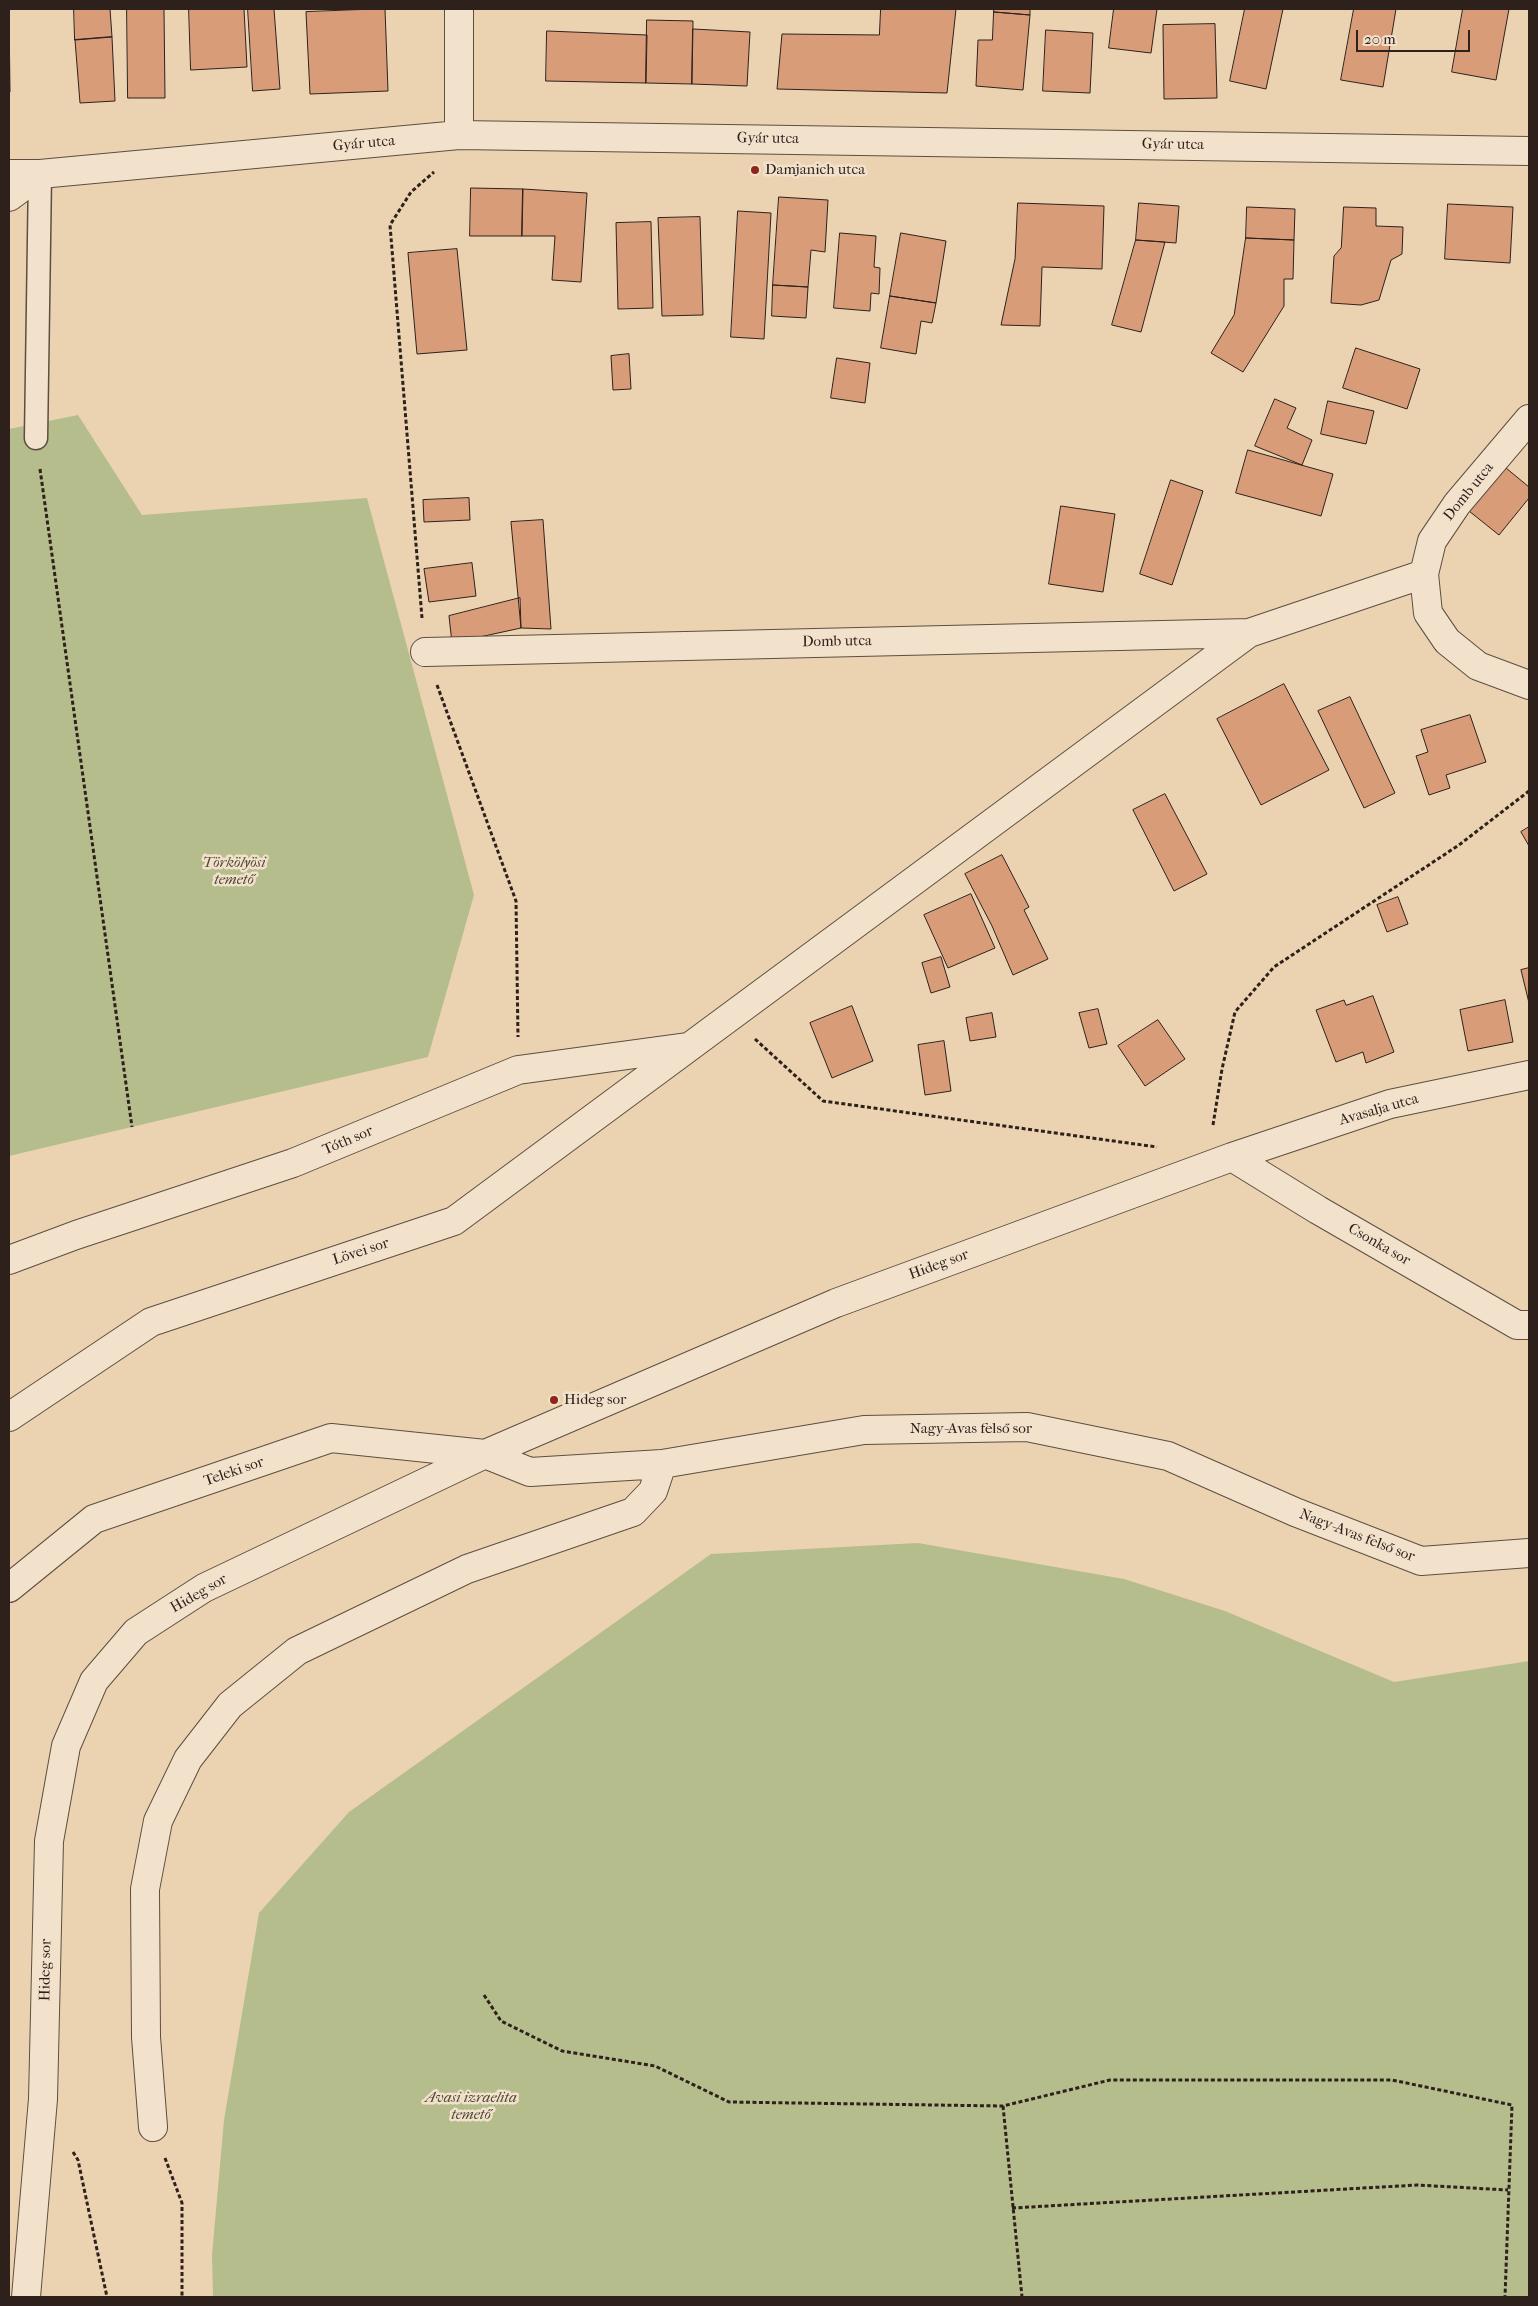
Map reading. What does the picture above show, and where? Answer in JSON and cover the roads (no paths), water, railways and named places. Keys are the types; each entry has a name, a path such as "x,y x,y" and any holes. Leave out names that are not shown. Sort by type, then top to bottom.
{"street":[{"path":"459,9 459,135"},
{"name":"Gyár utca","path":"9,174 40,174 459,135 1529,151"},
{"path":"9,197 40,174"},
{"name":"Domb utca","path":"1529,419 1457,504 1432,541 1424,574 1428,612 1447,642 1478,666 1529,686"},
{"name":"Domb utca","path":"424,652 1249,633 1424,574"},
{"name":"Domb utca","path":"691,1046 1249,633"},
{"name":"Tóth sor","path":"9,1260 76,1235 293,1163 518,1070 691,1046"},
{"name":"Lövei sor","path":"9,1417 151,1322 454,1221 691,1046"},
{"name":"Avasalja utca","path":"1232,1157 1390,1104 1529,1075"},
{"name":"Csonka sor","path":"1232,1157 1318,1210 1517,1325 1529,1325"},
{"name":"Hideg sor","path":"26,2297 43,2099 49,1842 66,1746 94,1681 136,1632 204,1588 485,1454 836,1303 1232,1157"},
{"name":"Nagy-Avas felső sor","path":"485,1454 530,1472 662,1464 864,1430 1027,1427 1168,1456 1295,1512 1421,1561 1529,1553"},
{"name":"Teleki sor","path":"9,1588 94,1519 331,1438 485,1454"},
{"path":"153,2127 146,2037 145,1889 158,1821 188,1759 230,1705 297,1651 467,1569 633,1512 653,1491 662,1464"}],"lane":[{"path":"36,438 40,174"}],"place":[{"name":"Damjanich utca","path":"755,170"},
{"name":"Hideg sor","path":"554,1400"}],"park label":[{"name":"Törkölyösi temető","path":"234,872"},
{"name":"Avasi izraelita temető","path":"471,2106"}]}
